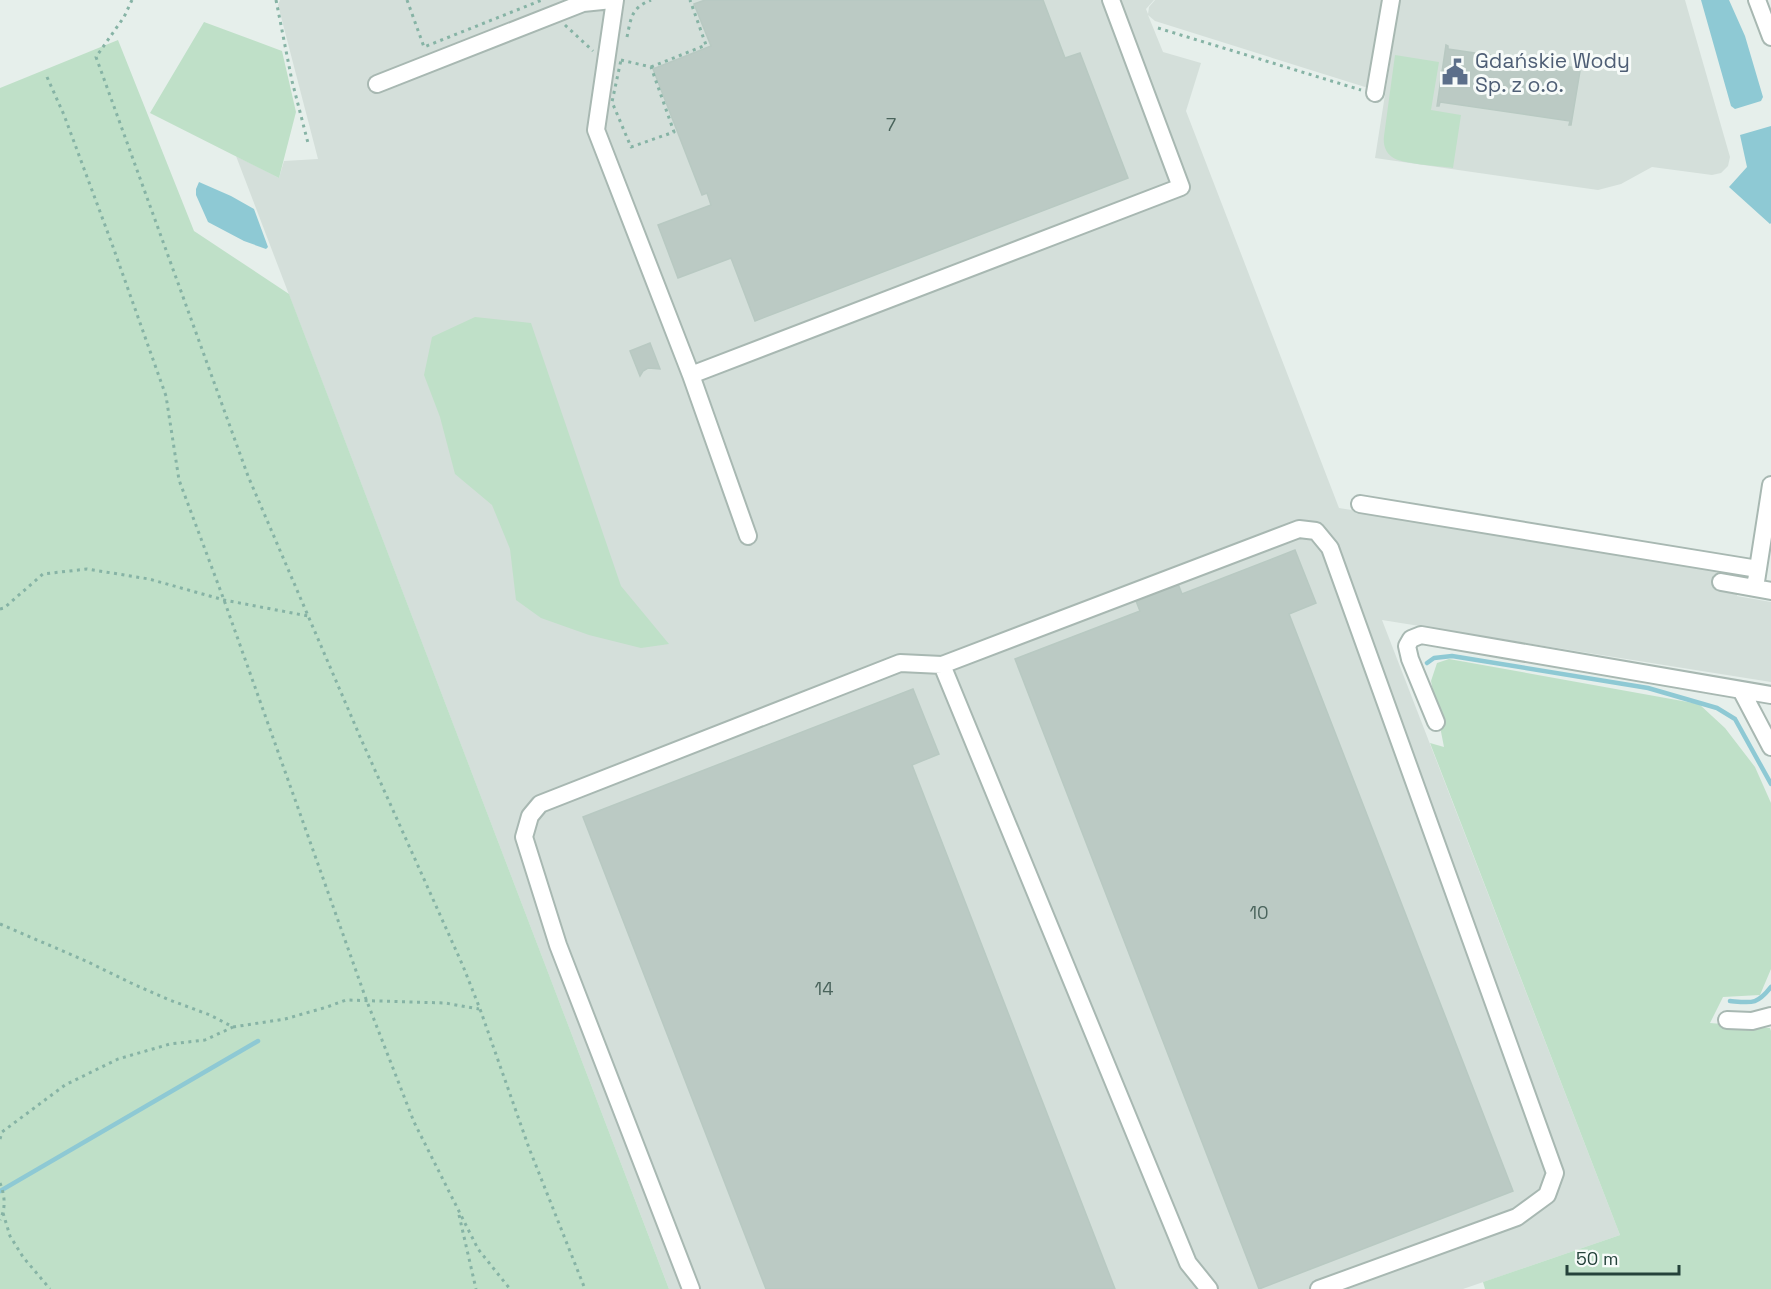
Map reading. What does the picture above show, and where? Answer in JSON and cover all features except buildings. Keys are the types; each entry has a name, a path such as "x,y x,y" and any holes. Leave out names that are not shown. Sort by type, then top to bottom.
{"street":[{"path":"377,84 583,3 613,0 596,130 691,375 748,536"},
{"path":"691,375 1181,187 1111,0"},
{"path":"1375,93 1391,0"},
{"path":"1757,0 1771,38"},
{"path":"1720,582 1763,589 1758,569 1771,484"},
{"path":"1360,504 1758,569"},
{"path":"691,1289 558,945 524,837 530,816 540,804 900,663 942,665 1299,529 1316,531 1330,548 1555,1173 1547,1195 1517,1217 1319,1289"},
{"path":"1436,722 1410,659 1407,646 1412,639 1421,635 1771,695"},
{"path":"942,665 1188,1263 1209,1289"},
{"path":"1741,690 1771,747"},
{"path":"1727,1020 1752,1021 1771,1016"}],"path":[{"path":"132,0 124,17 96,57 248,476 361,739 463,966 529,1148 585,1289"},
{"path":"276,0 290,71 308,143"},
{"path":"407,0 424,47 542,0"},
{"path":"651,67 674,132 632,147 612,102 621,60 651,67 706,45 690,1 695,0"},
{"path":"1158,28 1375,93"},
{"path":"47,77 64,115 166,396 179,480 366,999 414,1122 478,1249 510,1289"},
{"path":"0,609 43,574 87,569 149,579 224,600 308,616"},
{"path":"0,924 233,1027"},
{"path":"0,1138 2,1132 65,1085 118,1059 170,1044 205,1040 233,1027 285,1019 327,1008 346,1000 445,1003 480,1009"},
{"path":"0,1184 4,1200 0,1220"},
{"path":"458,1209 476,1289"},
{"path":"3,1213 10,1236 23,1257 50,1289"}],"shaded area":[{"path":"280,0 1154,0 1146,9 1148,14 1149,7 1155,0 1385,0 1373,85 1365,87 1155,21 1148,15 1163,52 1201,63 1186,111 1339,508 1741,573 1737,596 1771,602 1771,682 1382,620 1620,1235 1463,1289 669,1289 236,156 279,178 284,161 318,159 278,5"},
{"path":"1400,0 1685,0 1730,157 1728,166 1721,173 1712,175 1652,167 1621,184 1598,190 1375,158"}],"green space":[{"path":"204,22 282,51 296,112 279,178 150,113"},
{"path":"118,40 194,231 289,294 669,1289 0,1289 0,88"},
{"path":"1395,55 1439,62 1431,110 1461,115 1453,168 1404,161 1392,157 1386,150 1384,136"},
{"path":"475,317 531,323 621,586 669,644 641,648 589,635 541,618 516,600 510,549 492,505 455,474 440,417 424,375 432,337"},
{"path":"1449,659 1699,704 1725,728 1755,767 1771,803 1771,969 1760,995 1723,997 1710,1023 1770,1028 1771,1031 1771,1289 1485,1289 1483,1282 1620,1235 1430,743 1444,747 1431,681 1437,663"}],"water":[{"path":"1701,0 1729,0 1745,36 1763,97 1761,101 1735,109 1731,106"},
{"path":"1771,126 1770,224 1729,187 1747,167 1740,135"},
{"path":"199,182 254,209 268,247 266,249 244,241 208,222 196,195"}],"waterway":[{"path":"1427,663 1434,658 1452,656 1648,688 1717,708 1735,719 1771,784"},
{"path":"1730,1001 1754,1002 1771,987"},
{"path":"0,1191 258,1041"}],"place":[{"name":"Gdańskie Wody Sp. z o.o.","path":"1455,72"}]}
